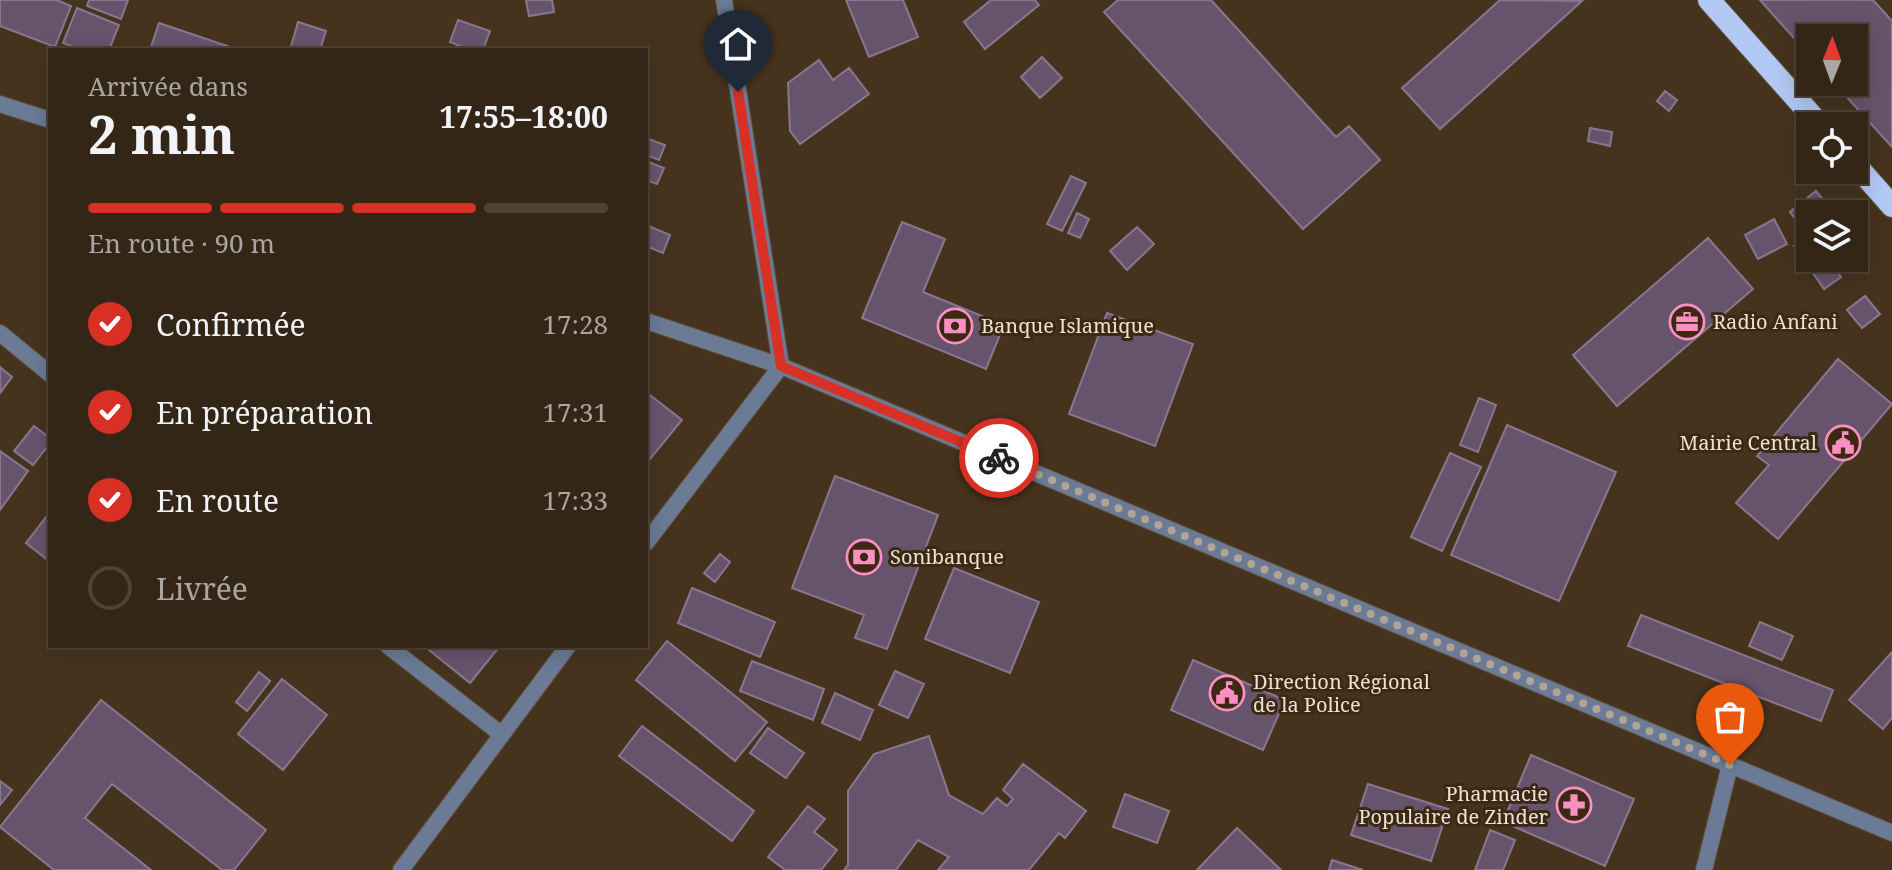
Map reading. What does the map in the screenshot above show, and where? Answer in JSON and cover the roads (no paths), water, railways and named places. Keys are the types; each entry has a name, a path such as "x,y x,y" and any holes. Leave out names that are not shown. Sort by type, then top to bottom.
{"highway":[{"path":"1709,0 1809,112"},
{"path":"1868,179 1892,206"}],"street":[{"path":"648,540 781,366 724,0"},
{"path":"0,104 48,119"},
{"path":"648,322 781,366 1892,833"},
{"path":"0,333 48,372"},
{"path":"391,648 501,734"},
{"path":"401,870 566,648"},
{"path":"1704,870 1730,765"}],"place":[{"name":"Radio Anfani","path":"1687,322"},
{"name":"Banque Islamique","path":"955,326"},
{"name":"Mairie Central","path":"1843,443"},
{"name":"Sonibanque","path":"864,557"},
{"name":"Direction Régional de la Police","path":"1227,693"},
{"name":"Pharmacie Populaire de Zinder","path":"1574,805"}]}
